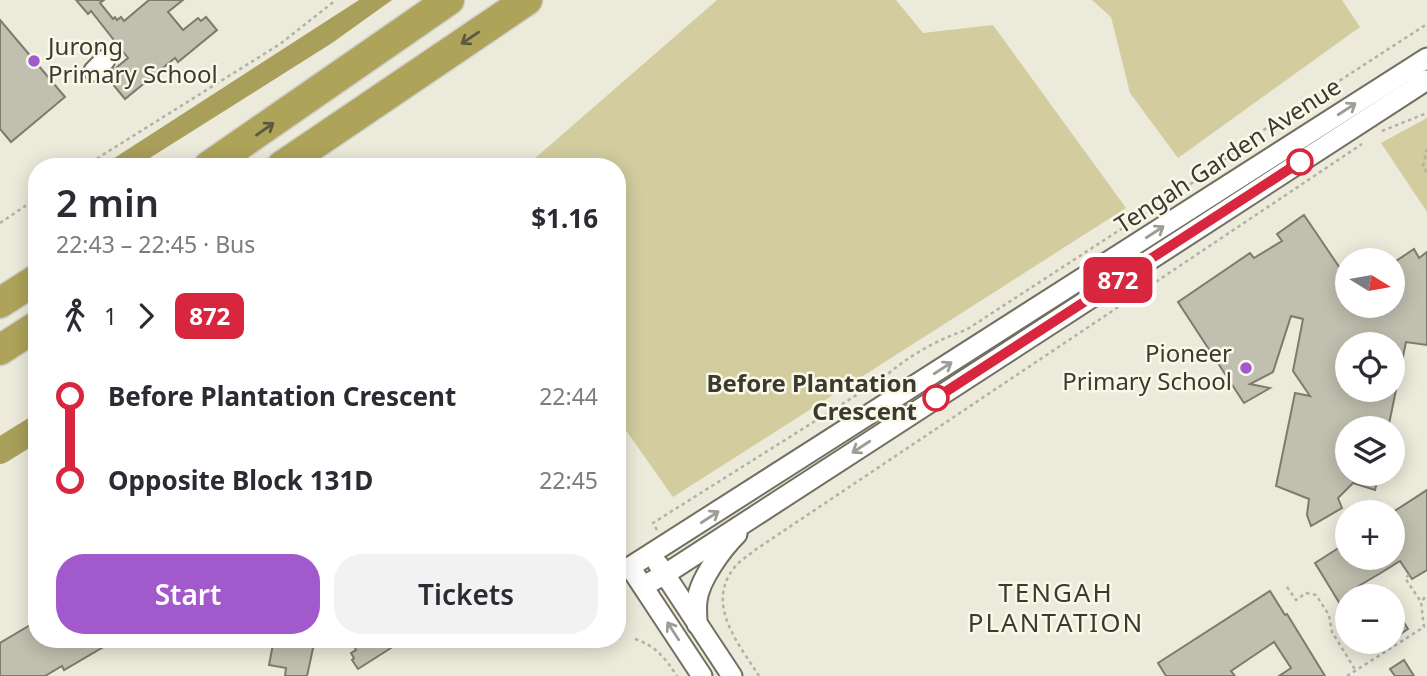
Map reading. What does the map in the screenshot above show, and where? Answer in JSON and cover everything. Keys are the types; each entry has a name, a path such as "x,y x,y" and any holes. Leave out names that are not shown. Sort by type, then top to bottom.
{"highway":[{"path":"221,158 449,0"},
{"path":"294,158 527,0"},
{"path":"0,303 28,285"},
{"path":"0,350 28,332"}],"street":[{"name":"Tengah Garden Avenue","path":"1427,58 1386,95 664,575 643,586 630,568 1386,95 1427,80"},
{"path":"697,624 697,599 709,571 727,544 754,516"},
{"path":"652,554 732,676"},
{"path":"643,586 702,676"}],"path":[{"path":"98,158 280,44 336,0"},
{"path":"653,523 882,379 899,364 939,339 966,330 1215,168 1248,140 1427,24"},
{"path":"1382,131 1427,113"},
{"path":"759,676 725,621 722,599 726,582 734,567 890,459 1371,138"},
{"path":"1427,149 1423,166 1427,172"},
{"path":"0,223 28,204"},
{"path":"1347,676 1424,627 1421,602 1405,578 1409,575"},
{"path":"1287,587 1296,600 1306,593 1316,595 1329,615 1332,632 1356,671"},
{"path":"1421,602 1427,595"},
{"path":"635,639 650,644 663,656 677,676"}],"shaded area":[{"path":"359,0 392,0 332,43 150,158 114,158"},
{"path":"717,0 896,0 923,33 993,25 1126,208 673,497 626,430 626,158 535,158"},
{"path":"1092,0 1342,0 1360,27 1178,158 1130,93 1111,17"},
{"path":"1427,118 1427,212 1381,143"}],"building":[{"path":"76,0 104,0 100,3 113,19 121,17 124,21 149,0 183,0 168,12 183,30 198,18 201,21 206,17 217,30 178,62 175,58 125,99 106,76 128,58 91,11 88,14"},
{"path":"0,20 65,97 11,142 0,129"},
{"name":"Pioneer Primary School","path":"1304,215 1335,261 1335,318 1405,318 1405,255 1414,249 1419,258 1427,252 1427,345 1406,342 1405,347 1405,332 1335,332 1335,402 1394,402 1391,416 1335,416 1335,486 1350,486 1339,500 1335,500 1335,512 1311,526 1307,515 1309,499 1276,486 1295,393 1310,396 1293,371 1303,319 1291,316 1273,372 1250,384 1270,388 1244,403 1178,302 1250,253 1254,258 1282,241 1277,234"},
{"path":"1427,490 1427,570 1412,579 1405,568 1405,504"},
{"path":"1335,550 1335,570 1385,570 1362,584 1335,584 1335,596 1315,563"},
{"path":"1270,591 1325,676 1279,676 1291,668 1274,642 1231,671 1235,676 1166,676 1158,663"},
{"path":"28,626 28,648 102,648 64,670 62,666 45,676 0,676 0,643"},
{"path":"272,648 313,648 307,676 285,676 286,668 269,665"},
{"path":"355,648 391,648 358,669 351,653"},
{"path":"1404,660 1414,676 1395,676 1390,669"}],"waterway":[{"path":"0,451 28,434"}],"bus line":[{"name":"872","path":"936,398 1300,162"}],"place":[{"name":"Jurong Primary School","path":"34,61"},
{"name":"Pioneer Primary School","path":"1246,368"},
{"name":"Before Plantation Crescent","path":"936,398"}],"district":[{"name":"TENGAH PLANTATION","path":"1056,608"}]}
